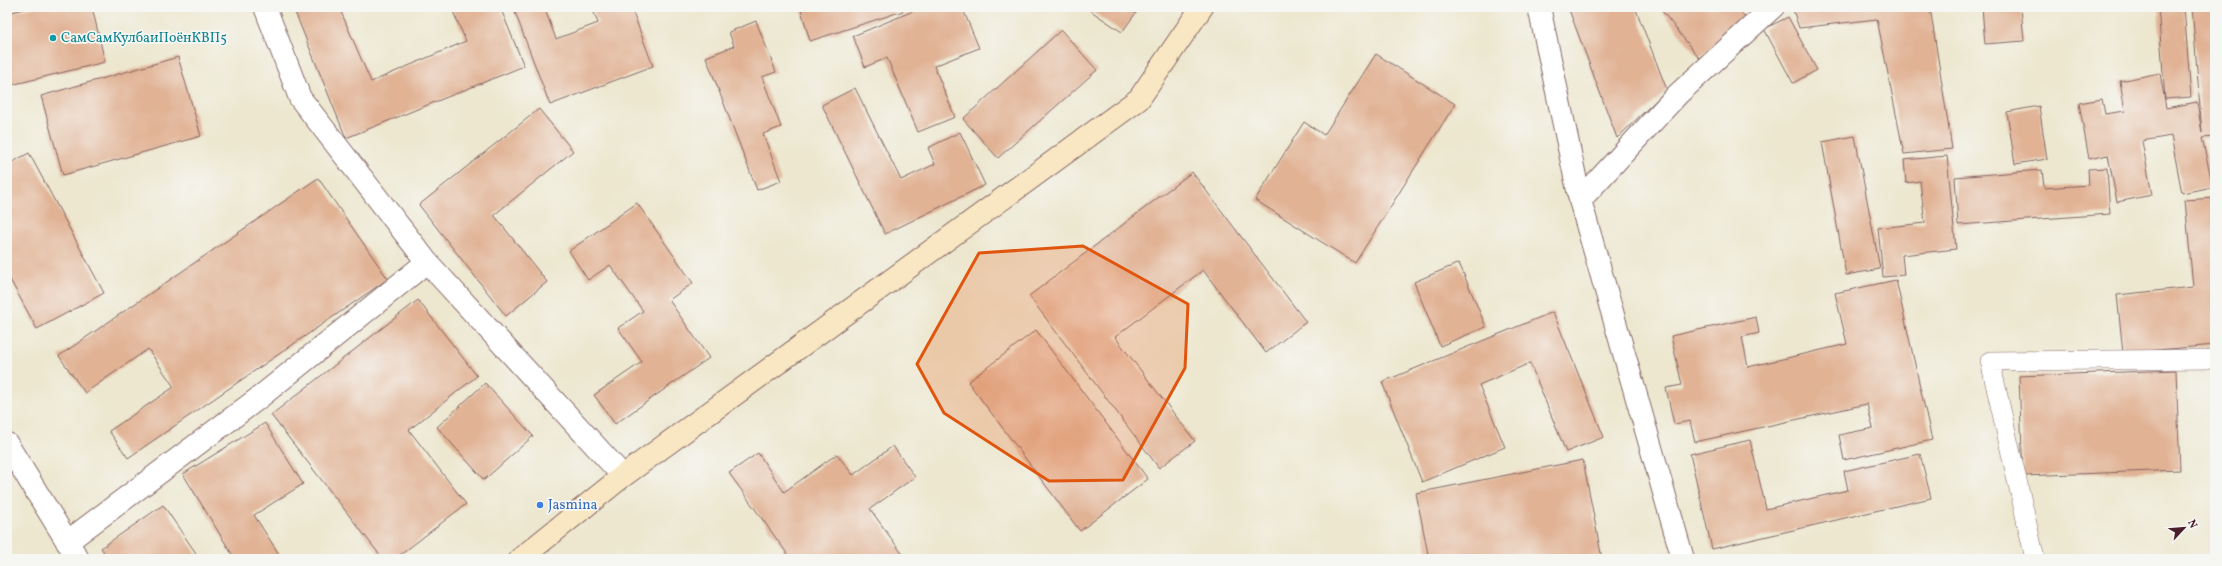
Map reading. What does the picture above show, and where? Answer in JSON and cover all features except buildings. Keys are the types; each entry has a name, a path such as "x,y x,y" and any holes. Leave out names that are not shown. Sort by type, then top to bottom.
{"main road":[{"path":"520,559 623,476 1139,99 1202,7"}],"street":[{"path":"265,7 300,98 427,262 623,476"},
{"path":"1539,7 1580,200 1683,559"},
{"path":"1580,200 1677,96 1773,7"},
{"path":"7,444 72,551 427,262"}],"lane":[{"path":"2035,559 1990,361 2215,359"}],"highlighted area":[{"path":"1083,246 1188,304 1185,368 1123,480 1049,481 944,413 917,364 979,253"}],"place":[{"name":"СамСамКулбаиПоёнКВП5","path":"53,38"},
{"name":"Jasmina","path":"540,505"}]}
